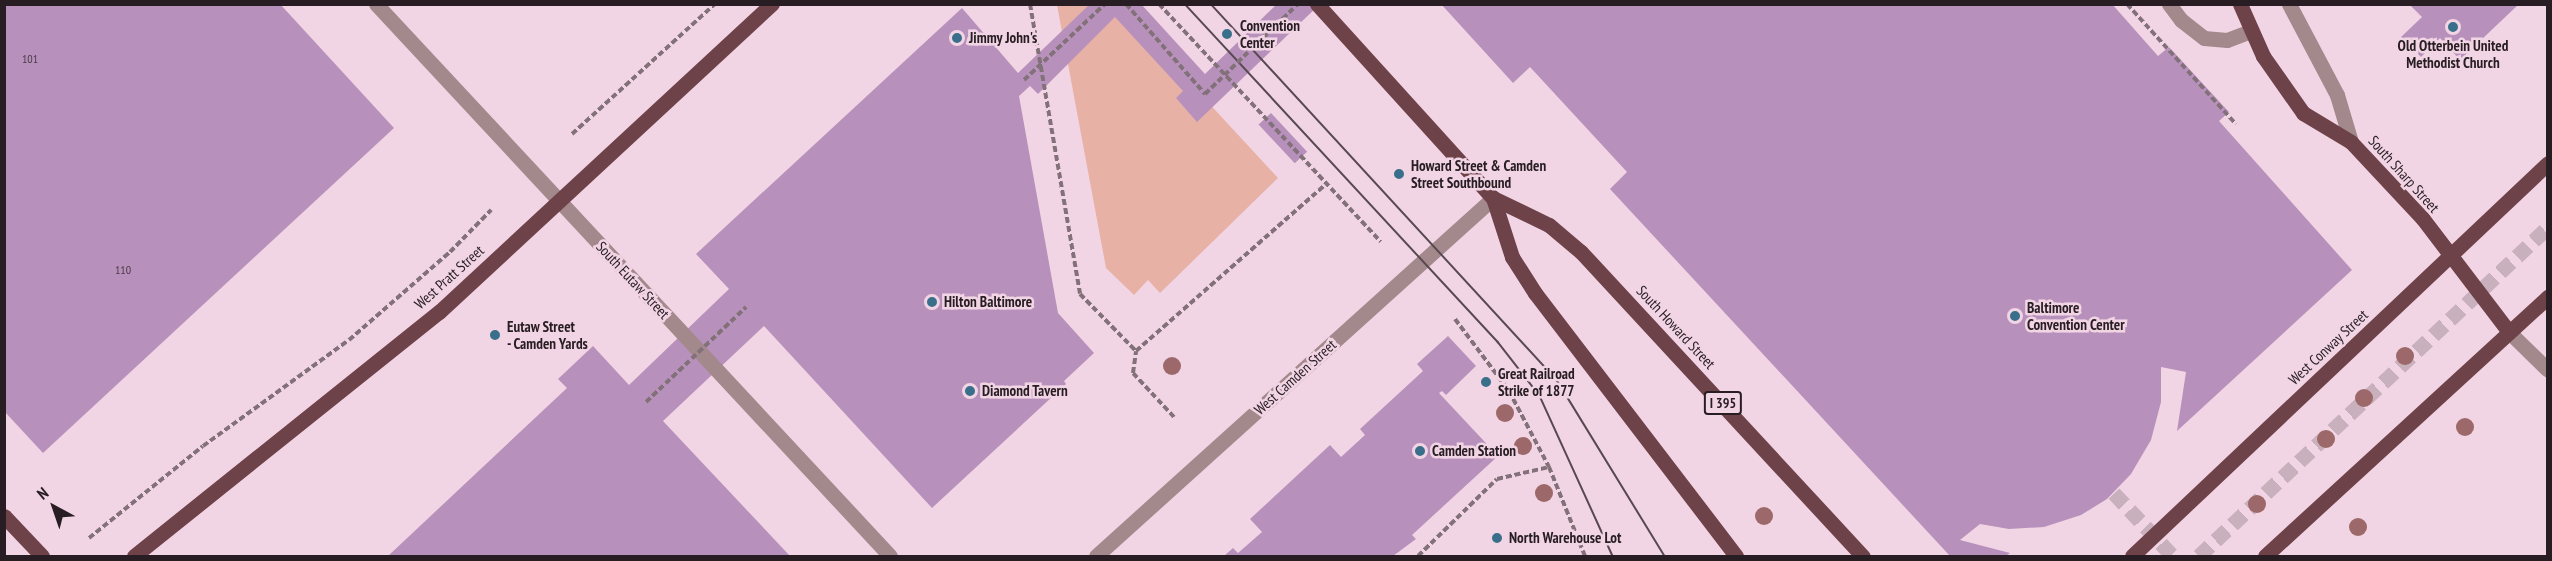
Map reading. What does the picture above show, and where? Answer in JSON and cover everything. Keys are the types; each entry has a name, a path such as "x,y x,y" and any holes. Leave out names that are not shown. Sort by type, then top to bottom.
{"main road":[{"name":"West Pratt Street","path":"134,556 214,488 378,364 772,4"},
{"name":"South Howard Street","path":"1317,4 1493,198 1549,225 1581,252 1863,556"},
{"name":"South Sharp Street","path":"2240,4 2263,56 2303,112 2351,142 2423,219 2450,258 2509,332"},
{"name":"West Conway Street","path":"2132,556 2450,258 2547,163"},
{"name":"South Howard Street","path":"1493,198 1512,258 1535,293 1736,556"},
{"path":"2265,556 2547,297"},
{"path":"4,516 42,556"}],"street":[{"name":"South Eutaw Street","path":"376,4 890,556"},
{"path":"2169,4 2181,20 2204,38 2227,40 2251,31"},
{"path":"2289,4 2337,95 2351,142"},
{"name":"West Camden Street","path":"1096,556 1493,198"},
{"name":"South Sharp Street","path":"2509,332 2547,369"}],"path":[{"path":"572,134 715,4"},
{"path":"1030,4 1080,294 1136,351"},
{"path":"1024,80 1105,4"},
{"path":"1126,4 1205,94 1298,4"},
{"path":"1159,4 1381,242"},
{"path":"2127,4 2236,124"},
{"path":"1174,417 1133,373 1136,351 1326,184"},
{"path":"89,538 203,446 349,340 450,252 491,210"},
{"path":"646,402 746,307"},
{"path":"1455,319 1509,391 1549,466 1586,556"},
{"path":"1418,556 1497,479 1549,466"}],"shaded area":[{"path":"1057,5 1118,5 1278,178 1160,293 1148,280 1134,295 1106,268"}],"building":[{"path":"4,4 280,4 394,128 43,453 4,411"},
{"path":"1090,4 1141,4 1205,74 1277,4 1320,4 1197,122 1176,98 1183,91 1115,17 1038,94 1030,86 1019,96 1058,313 1094,353 1064,381 1066,384 932,508 764,326 663,421 790,556 388,556 567,388 558,379 593,346 629,385 729,289 696,254 962,8 1018,73"},
{"name":"Baltimore Convention Center","path":"1441,4 2112,4 2158,56 2169,47 2229,112 2219,121 2352,270 2177,431 2186,372 2161,367 2161,402 2151,440 2131,474 2107,499 2081,515 2044,527 2009,529 1980,524 1960,540 2010,553 2006,556 1950,556 1610,189 1627,172 1530,67 1513,83"},
{"name":"Old Otterbein United Methodist Church","path":"2409,4 2519,4 2460,60 2440,38 2421,57 2401,37 2422,17"},
{"path":"1271,113 1307,152 1295,163 1259,125"},
{"name":"Camden Station","path":"1448,336 1476,366 1446,395 1442,391 1439,393 1498,456 1412,535 1416,539 1393,556 1224,556 1233,548 1238,553 1262,532 1250,519 1330,445 1341,457 1365,435 1360,429 1423,371 1417,364"}],"tunnel":[{"path":"2199,556 2548,227"},
{"path":"2114,493 2173,556"}],"tram line":[{"path":"1185,4 1498,342 1540,396 1613,556"},
{"path":"1211,4 1557,380 1665,556"}],"place":[{"name":"Old Otterbein United Methodist Church","path":"2453,27"},
{"name":"Convention Center","path":"1227,34"},
{"name":"Jimmy John's","path":"957,38"},
{"name":"Howard Street & Camden Street Southbound","path":"1399,174"},
{"name":"Hilton Baltimore","path":"932,302"},
{"name":"Baltimore Convention Center","path":"2015,316"},
{"name":"Eutaw Street - Camden Yards","path":"495,335"},
{"name":"Great Railroad Strike of 1877","path":"1486,382"},
{"name":"Diamond Tavern","path":"970,391"},
{"name":"Camden Station","path":"1420,451"},
{"name":"North Warehouse Lot","path":"1497,538"}]}
